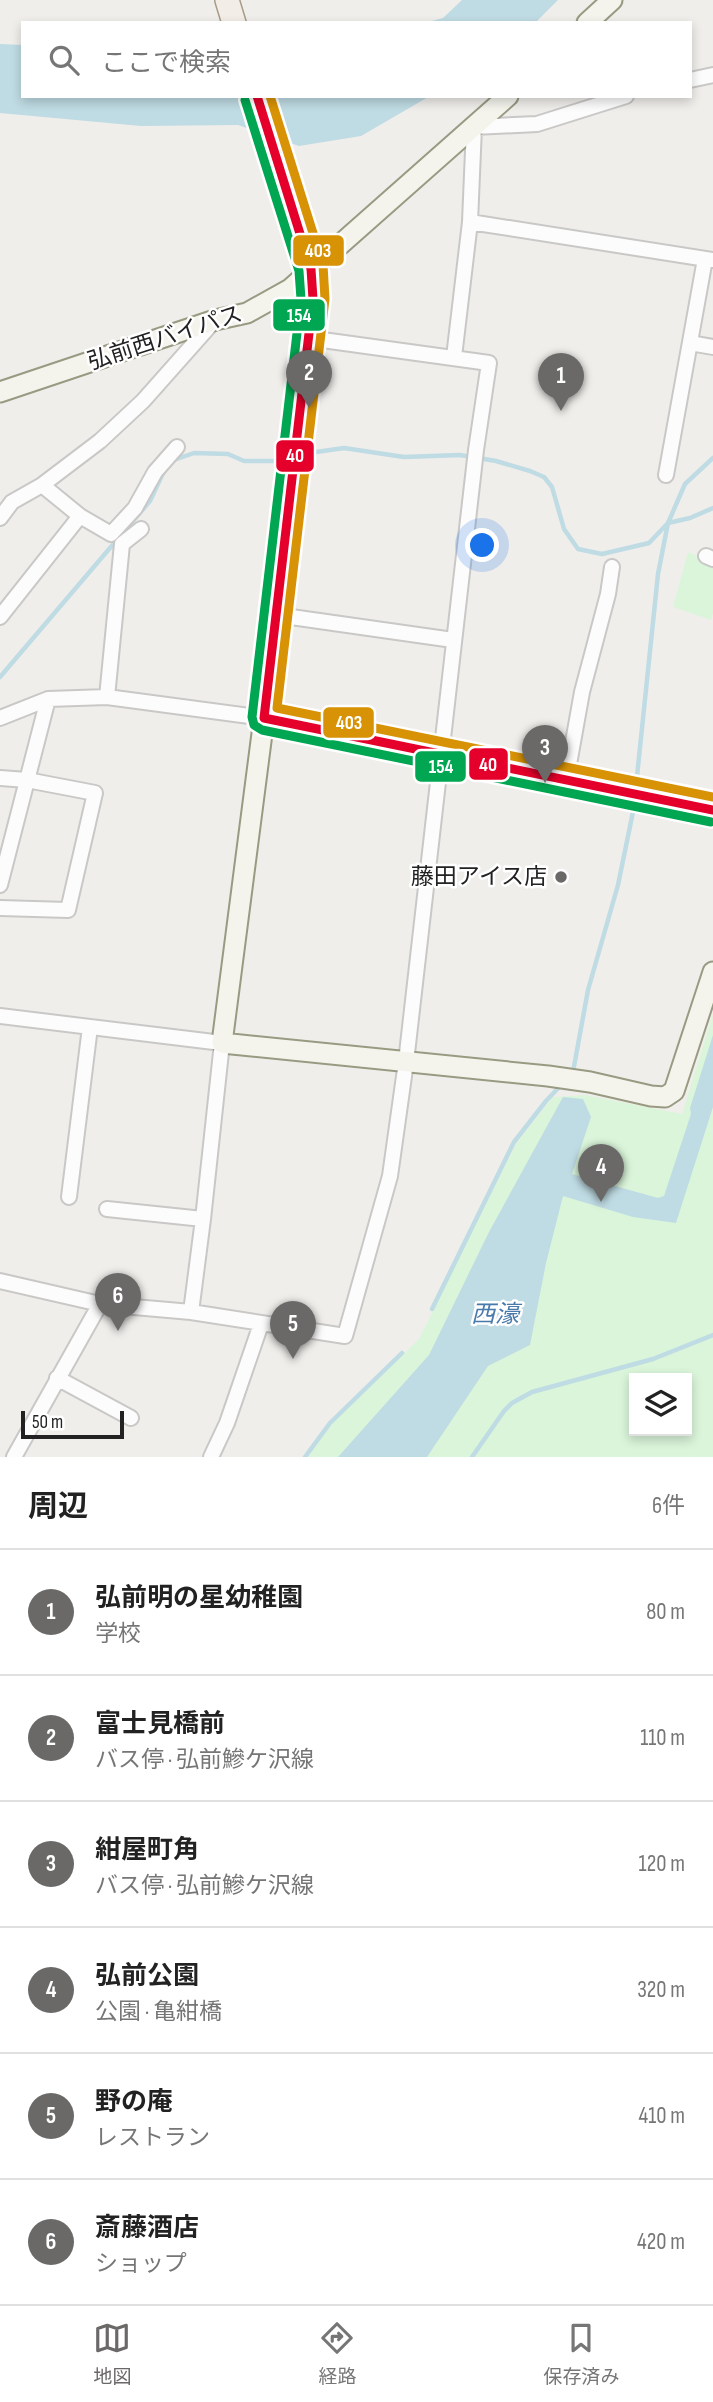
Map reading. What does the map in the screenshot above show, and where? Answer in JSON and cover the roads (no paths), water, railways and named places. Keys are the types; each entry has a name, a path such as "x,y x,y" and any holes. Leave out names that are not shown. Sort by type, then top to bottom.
{"main road":[{"path":"227,0 233,21"},
{"path":"258,98 311,269 313,299 264,718 713,810"}],"street":[{"path":"589,21 612,0"},
{"path":"692,80 713,75"},
{"name":"弘前西バイパス","path":"0,392 215,320 247,313 290,289 506,98"},
{"path":"454,357 470,222 474,127 537,124 620,98"},
{"path":"470,222 709,260 690,343 666,475"},
{"path":"0,518 12,502 41,485 100,441 143,401 215,320"},
{"path":"0,1281 100,1304 191,1312 345,1336 390,1176 406,1062 475,455 489,363 308,338"},
{"path":"690,343 713,347"},
{"path":"41,485 80,516 111,534 135,508 155,472 177,447"},
{"path":"0,617 80,516"},
{"path":"107,697 122,544 141,529"},
{"path":"566,781 582,692 608,594 612,567"},
{"path":"276,615 453,640"},
{"path":"0,718 48,699 107,697 264,718 191,1312"},
{"path":"0,886 48,699"},
{"path":"0,778 27,780 95,793 68,911 0,908"},
{"path":"0,1016 222,1043 548,1076 665,1097 674,1091 713,972"},
{"path":"69,1197 90,1027"},
{"path":"107,1209 203,1219"},
{"path":"14,1457 100,1304"},
{"path":"211,1457 227,1423 261,1324"},
{"path":"57,1378 131,1418"}],"water":[{"path":"462,0 558,0 537,21 432,21 443,18"},
{"path":"0,44 21,45 21,98 427,98 361,136 299,146 238,125 141,126 0,113"},
{"name":"西濠","path":"713,1035 713,1107 676,1223 633,1217 563,1196 546,1263 530,1345 488,1366 427,1457 338,1457 429,1355 489,1232 563,1097 583,1099 591,1117 572,1174 658,1198 664,1196"}],"waterway":[{"path":"302,454 344,448 404,457 460,455 496,461 530,471 544,477 552,487 564,529 578,549 602,554 649,543 668,523 690,518 713,508"},
{"path":"174,460 194,453 228,454 244,461 288,461"},
{"path":"636,786 658,574 668,523 685,484 713,458"},
{"path":"0,677 150,501 165,469"},
{"path":"573,1072 588,990 618,885 635,802"},
{"path":"432,1309 514,1142 562,1084"},
{"path":"472,1457 504,1411 512,1403 532,1392 653,1359 713,1335"},
{"path":"305,1457 330,1423 402,1353"}],"place":[{"name":"富士見橋前","path":"309,408"},
{"name":"弘前明の星幼稚園","path":"561,411"},
{"name":"紺屋町角","path":"545,783"},
{"name":"藤田アイス店","path":"561,877"},
{"name":"弘前公園","path":"601,1202"},
{"name":"斎藤酒店","path":"118,1331"},
{"name":"野の庵","path":"293,1359"}]}
